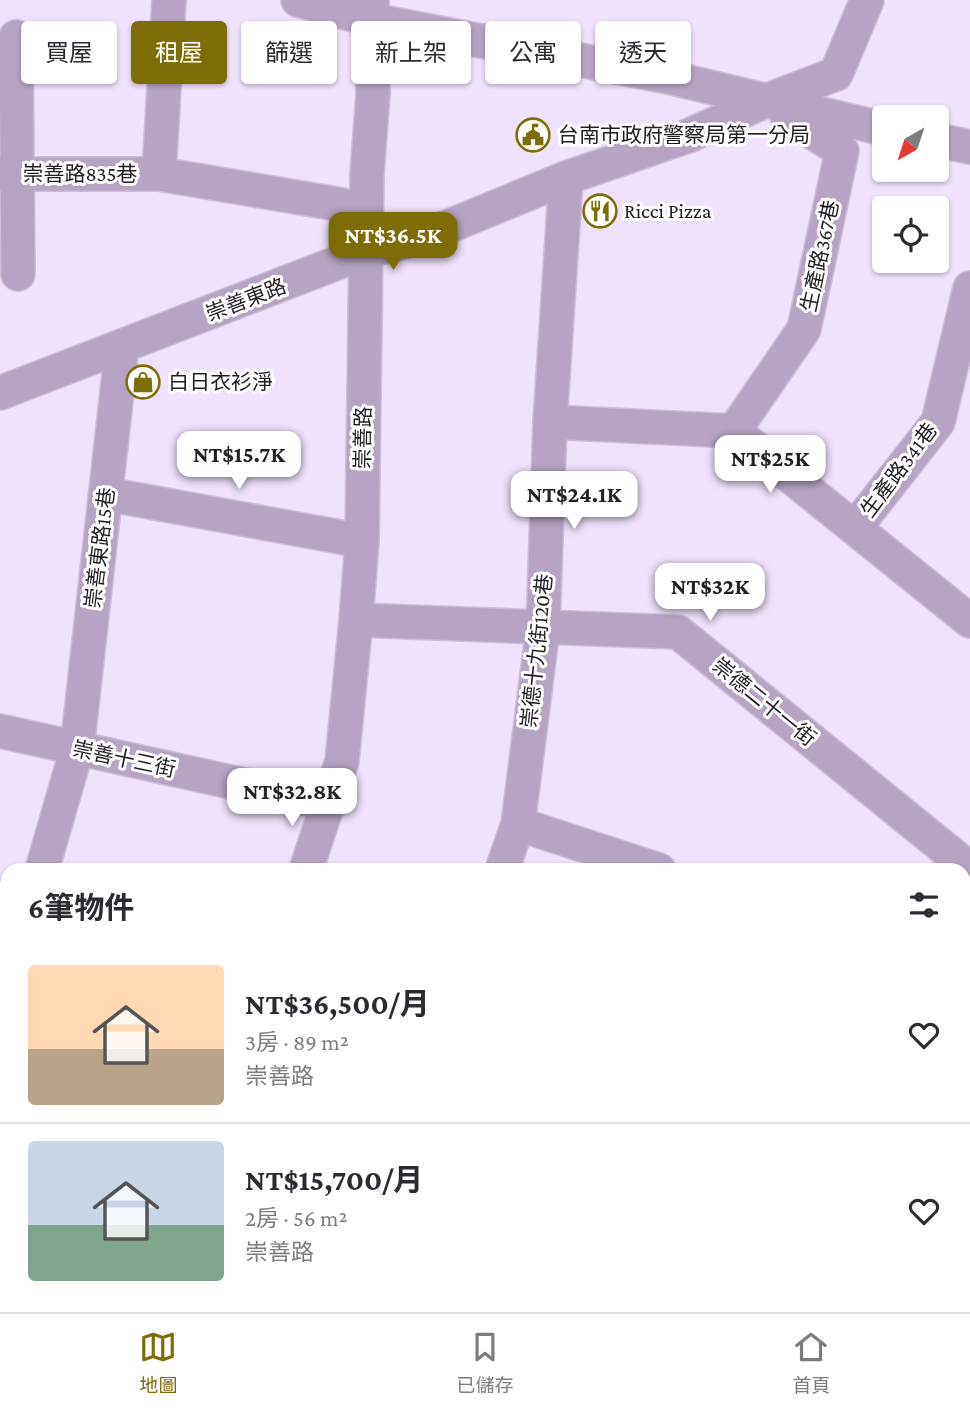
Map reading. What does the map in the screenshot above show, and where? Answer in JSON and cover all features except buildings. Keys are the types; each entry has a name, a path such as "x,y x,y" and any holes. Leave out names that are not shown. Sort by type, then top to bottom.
{"street":[{"name":"崇善路835巷","path":"159,174 169,0"},
{"path":"298,0 372,10 872,126"},
{"name":"崇善東路","path":"0,393 368,251 423,237 566,178 688,136 765,101 836,74 867,0"},
{"name":"崇善路","path":"309,863 342,761 362,541 367,174 373,94 372,10"},
{"path":"16,37 8,174 18,274"},
{"name":"生產路367巷","path":"734,431 804,329 842,151 765,101"},
{"path":"949,142 970,146"},
{"name":"崇善路835巷","path":"8,174 159,174 343,205 368,251"},
{"name":"崇德十九街120巷","path":"504,863 518,824 543,628 550,422 566,178"},
{"name":"生產路341巷","path":"855,528 938,422 970,288"},
{"name":"崇善東路15巷","path":"44,863 77,748 122,347"},
{"path":"550,422 734,431 970,621"},
{"path":"106,494 362,541"},
{"name":"崇德二十一街","path":"356,620 678,632 963,863"},
{"name":"崇善十三街","path":"0,731 330,804"},
{"path":"518,824 638,863"}],"place":[{"name":"台南市政府警察局第一分局","path":"533,135"},
{"name":"Ricci Pizza","path":"600,211"},
{"name":"白日衣衫淨","path":"143,382"}]}
